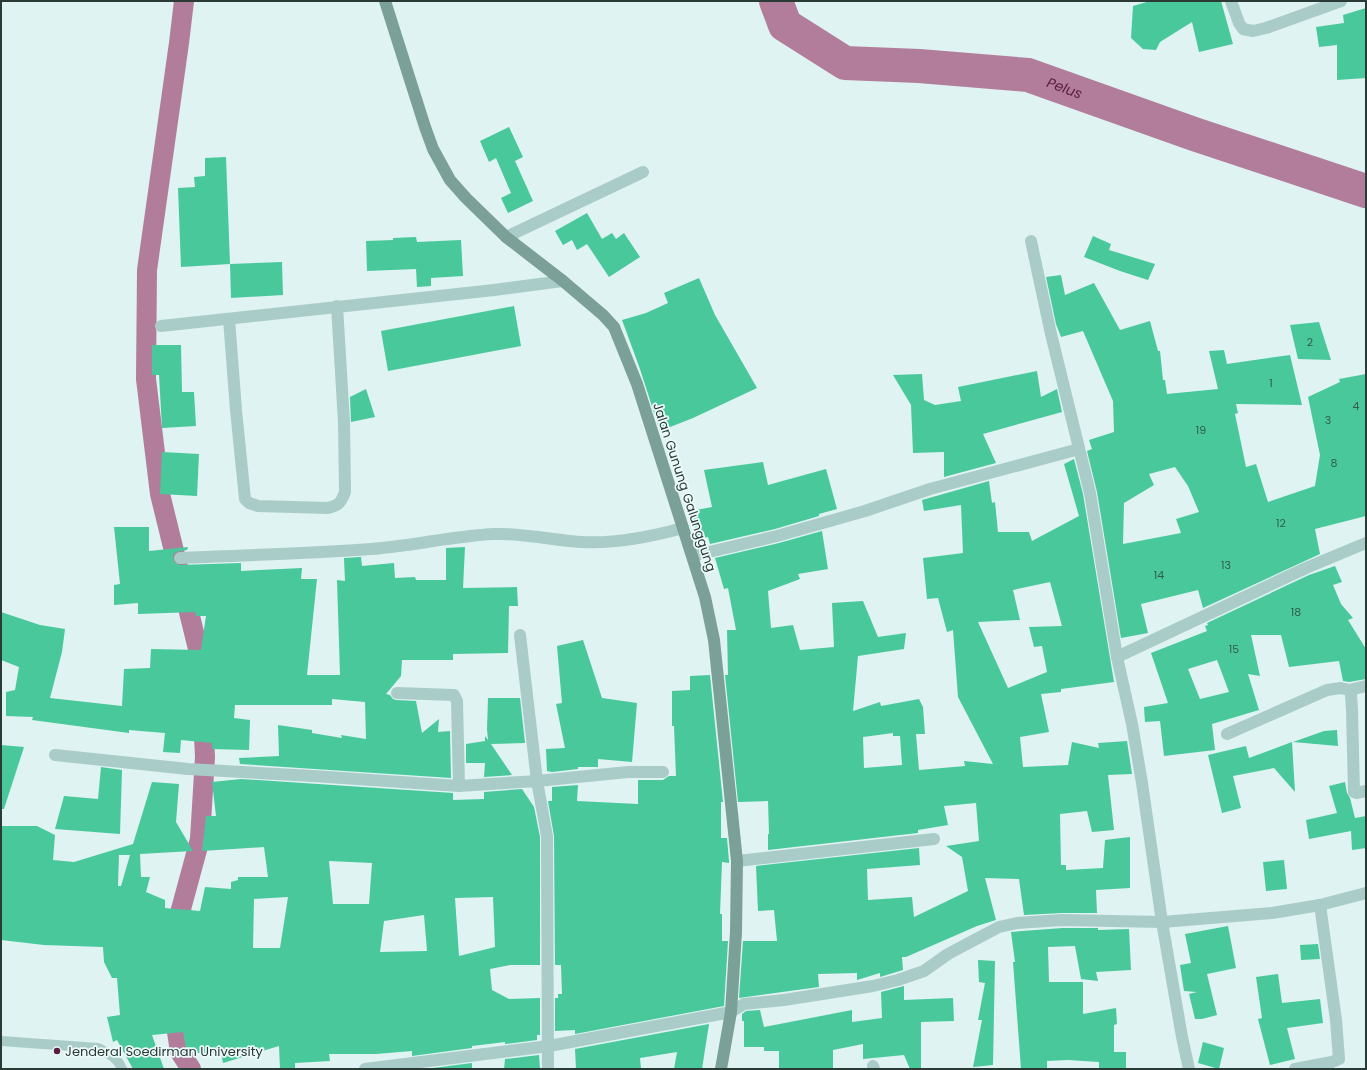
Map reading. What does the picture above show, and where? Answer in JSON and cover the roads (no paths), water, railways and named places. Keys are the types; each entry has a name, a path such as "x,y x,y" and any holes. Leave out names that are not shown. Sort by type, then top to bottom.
{"street":[{"name":"Jalan Gunung Galunggung","path":"385,1 425,127 440,163 450,180 460,192 506,237 563,281 603,315 614,327 637,384 705,597 714,640 737,862 736,932 731,1012 721,1069"},
{"path":"1232,1 1239,23 1243,29 1253,31 1266,28 1325,4 1341,1"},
{"path":"506,237 643,172"},
{"path":"1031,240 1051,334 1090,493 1117,657 1132,724 1141,776 1162,922 1189,1069"},
{"path":"160,326 494,290 563,281"},
{"path":"229,319 245,499 249,503 258,506 327,508 337,506 342,501 345,492 344,422 337,306"},
{"path":"692,556 785,534 865,512 930,489 1079,449"},
{"path":"180,558 370,549 494,534 516,534 580,542 595,542 636,539 683,528"},
{"path":"1117,657 1306,568 1366,543"},
{"path":"520,635 537,781 548,836 548,1069"},
{"path":"1226,734 1327,690 1341,688 1349,690 1366,686"},
{"path":"1349,690 1351,694 1352,710 1354,792 1366,791"},
{"path":"397,693 455,696 457,701 459,786"},
{"path":"55,756 188,769 459,786 537,781 628,772 663,772"},
{"path":"737,862 934,839"},
{"path":"365,1069 549,1046 731,1012 744,1004 784,1000 873,986 898,980 924,971 948,954 999,927 1017,923 1062,920 1162,922 1272,913 1320,905 1366,893"},
{"path":"1295,1069 1332,1062 1339,1059 1336,1020 1320,905"}],"lane":[{"path":"1,1041 98,1048 108,1053 120,1063 122,1069"}],"waterway":[{"path":"184,1 147,270 146,379 160,494 201,661 201,677"},
{"name":"Pelus","path":"776,1 785,25 845,63 919,66 1028,75 1194,134 1366,191"},
{"path":"174,935 200,839 205,757 203,715"},
{"path":"173,1005 180,1052 191,1069"}],"place":[{"name":"Jenderal Soedirman University","path":"57,1051"}]}
